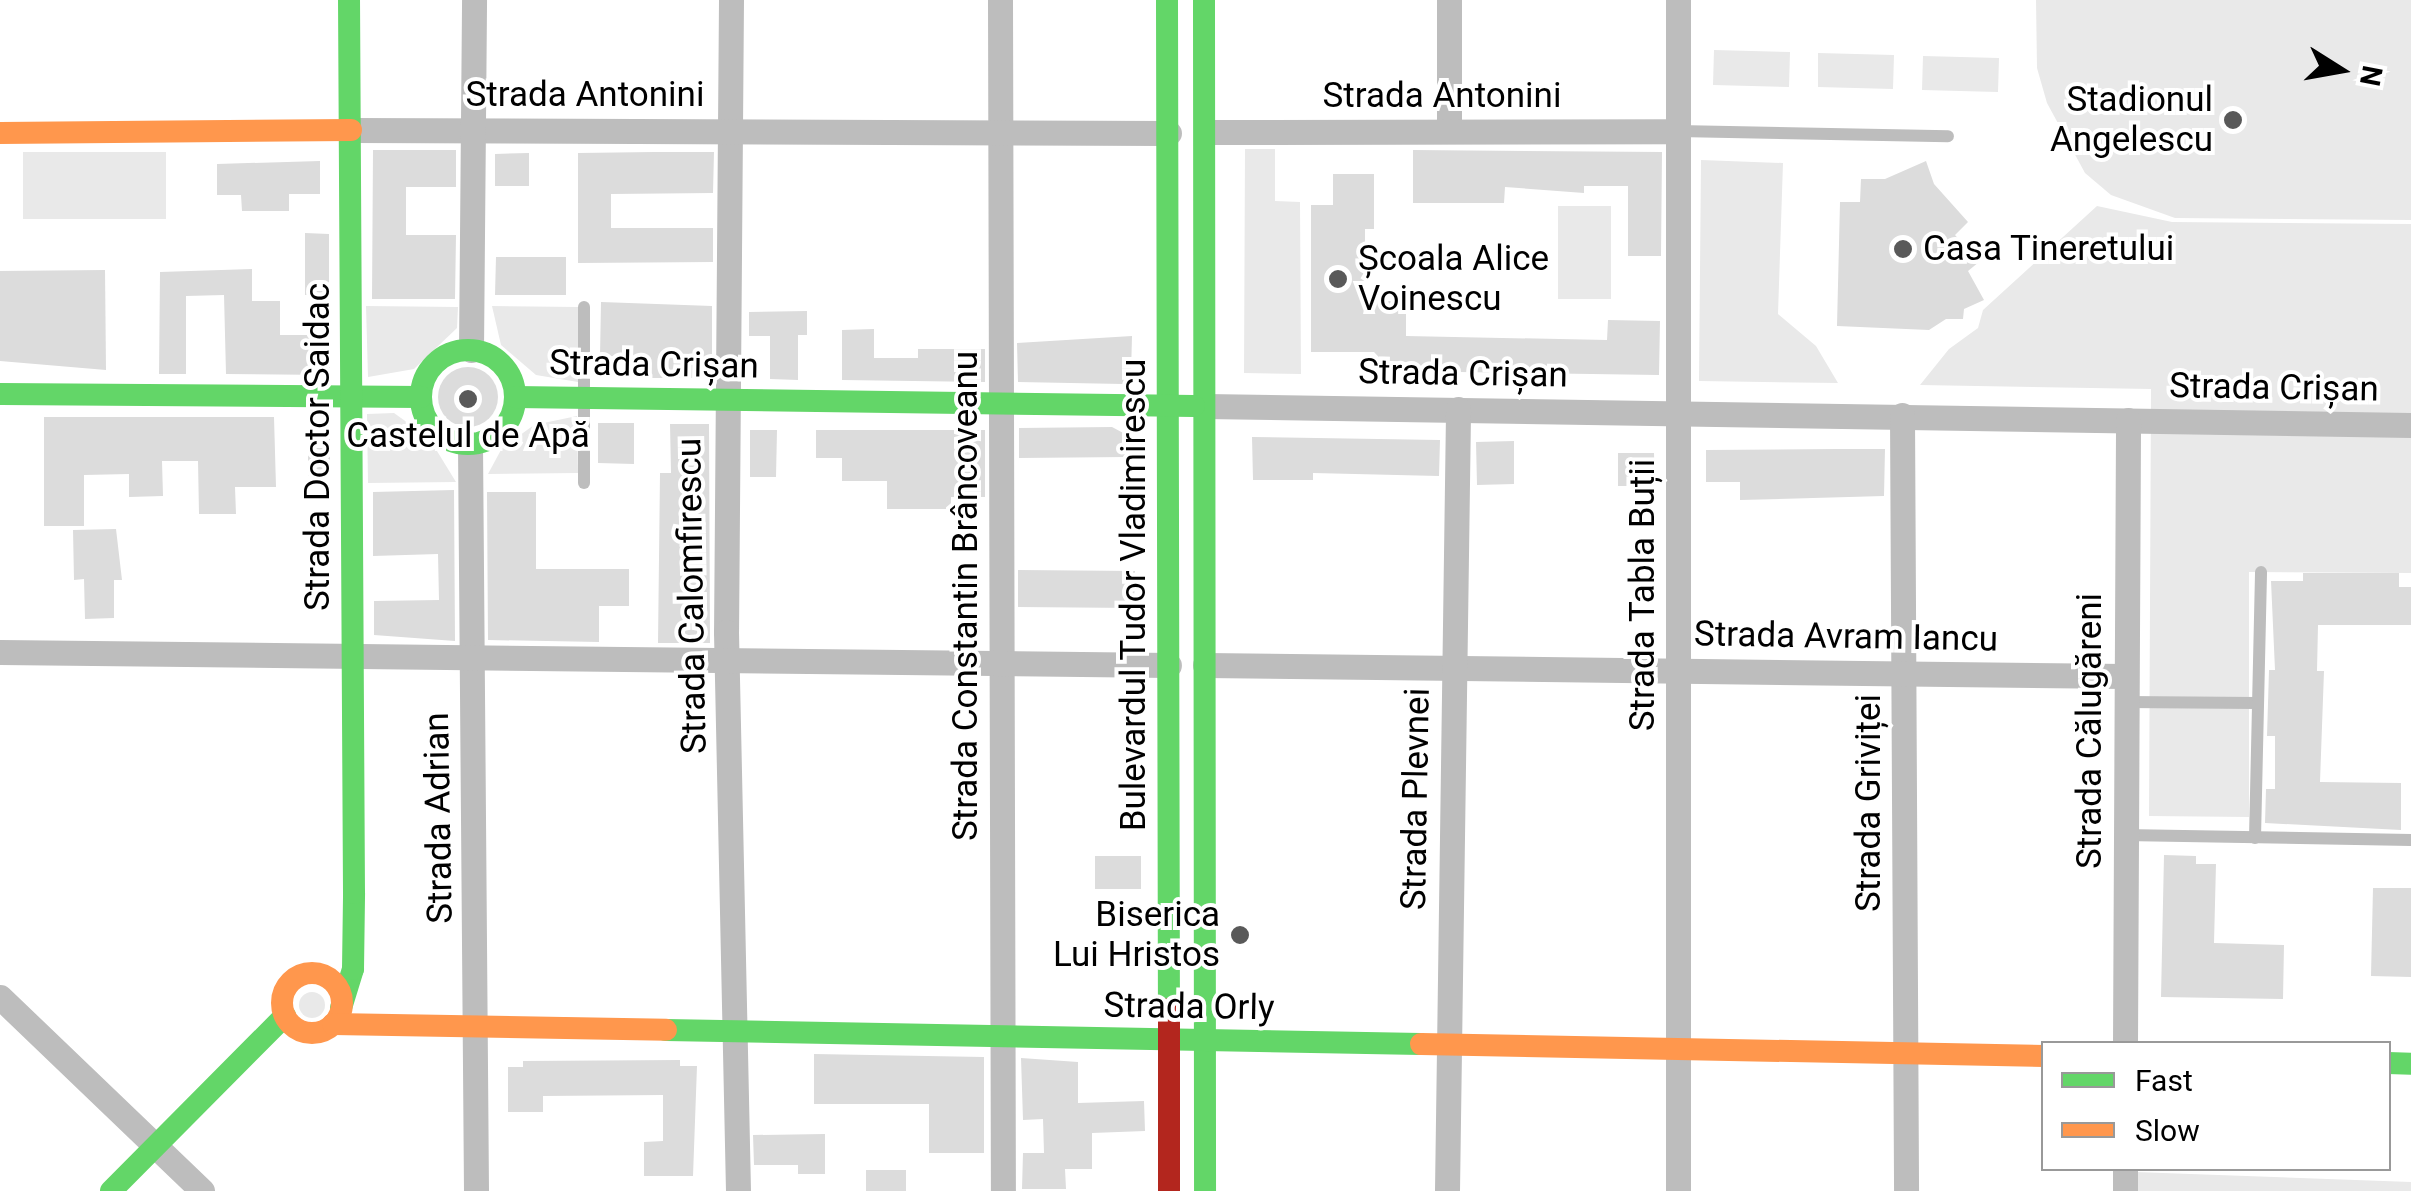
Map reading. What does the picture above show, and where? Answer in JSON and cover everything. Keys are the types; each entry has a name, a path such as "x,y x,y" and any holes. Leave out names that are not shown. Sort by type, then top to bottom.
{"street":[{"name":"Strada Doctor Saidac","path":"337,1016 353,968 354,892 349,0"},
{"path":"471,350 474,0"},
{"name":"Strada Calomfirescu","path":"731,0 726,662 738,1191"},
{"name":"Strada Constantin Brâncoveanu","path":"1000,0 1002,1191"},
{"name":"Bulevardul Tudor Vladimirescu","path":"1168,0 1168,1191"},
{"name":"Bulevardul Tudor Vladimirescu","path":"1204,0 1205,1191"},
{"path":"1449,0 1449,131"},
{"name":"Strada Tabla Buții","path":"1678,0 1678,1191"},
{"name":"Strada Antonini","path":"1206,132 1678,131"},
{"name":"Strada Antonini","path":"0,133 1170,133"},
{"path":"471,350 502,365 515,397 497,434 470,444 435,430 421,397 438,360 471,350"},
{"path":"0,394 421,397"},
{"name":"Strada Crișan","path":"515,397 2411,425"},
{"name":"Strada Plevnei","path":"1447,1191 1458,409"},
{"name":"Strada Griviței","path":"1902,415 1906,1191"},
{"name":"Strada Călugăreni","path":"2125,1041 2128,420"},
{"name":"Strada Adrian","path":"470,444 476,1191"},
{"path":"0,652 1169,665"},
{"name":"Strada Avram Iancu","path":"1205,665 2125,676"},
{"name":"Strada Doctor Saidac","path":"111,1191 285,1016 286,988 308,973 354,892"},
{"path":"285,1016 307,1032 337,1016 334,982 308,973"},
{"path":"0,997 202,1191"},
{"name":"Strada Orly","path":"337,1016 475,1029 2041,1056"}],"lane":[{"path":"1678,131 1948,136"},
{"path":"584,307 584,483"},
{"path":"2255,838 2262,572"},
{"path":"2125,702 2257,703"},
{"path":"2124,834 2411,840"}],"shaded area":[{"name":"Stadionul Angelescu","path":"2036,0 2411,0 2411,220 2175,218 2111,195 2085,173 2047,103 2037,68"},
{"path":"1714,50 1790,52 1789,87 1713,85"},
{"path":"1818,53 1894,55 1893,89 1818,87"},
{"path":"1923,56 1999,58 1998,92 1922,90"},
{"path":"1245,149 1275,149 1275,201 1300,202 1301,374 1244,373"},
{"path":"23,152 166,152 166,219 23,219"},
{"path":"1701,160 1783,163 1778,314 1816,346 1838,383 1699,381"},
{"path":"1558,206 1611,206 1611,299 1558,299"},
{"path":"2097,206 2172,222 2411,224 2411,573 2249,572 2249,817 2149,816 2151,389 1920,385 1949,349 1978,328 1983,310"},
{"path":"366,306 458,307 457,328 414,369 368,377"},
{"path":"492,306 578,307 578,382 536,375 501,345"},
{"path":"394,413 429,438 456,482 368,483 367,414"},
{"path":"577,416 578,473 488,474 502,448 534,425"},
{"path":"312,992 321,996 325,1005 321,1014 312,1018 303,1014 299,1005 303,996"},
{"path":"2135,1172 2411,1182 2411,1191 2134,1191"}],"building":[{"path":"373,150 456,150 456,187 406,187 406,235 456,235 455,299 372,299"},
{"path":"1413,150 1662,152 1661,256 1628,256 1628,186 1584,186 1584,193 1505,187 1504,203 1413,203"},
{"path":"714,152 713,193 611,194 611,228 713,228 713,262 578,263 578,153"},
{"path":"529,153 529,186 495,186 495,154"},
{"path":"320,161 320,194 289,194 289,211 242,211 241,195 217,195 217,164"},
{"name":"Casa Tineretului","path":"1926,161 1934,184 1968,222 1955,235 1979,262 1968,271 1984,300 1964,309 1963,319 1946,319 1929,330 1837,326 1840,202 1860,202 1861,179 1885,179"},
{"path":"1333,174 1374,174 1374,229 1365,229 1365,301 1406,301 1406,336 1607,340 1608,320 1660,321 1659,375 1392,371 1374,352 1311,352 1311,205 1333,205"},
{"path":"305,233 329,234 329,295 305,295"},
{"path":"496,257 566,257 566,295 495,295"},
{"path":"252,269 252,301 280,301 280,335 330,335 330,375 226,374 224,295 186,296 186,374 159,374 160,272"},
{"path":"105,270 106,370 0,361 0,271"},
{"path":"601,302 712,306 712,378 647,378 647,357 600,356"},
{"path":"807,311 807,335 798,335 798,380 770,379 770,336 749,336 749,312"},
{"path":"874,329 874,358 918,358 918,349 985,349 985,382 842,380 842,330"},
{"path":"1132,336 1131,373 1123,384 1018,382 1017,343"},
{"name":"Castelul de Apă","path":"468,367 489,376 498,397 489,418 468,427 447,418 438,397 447,376"},
{"path":"44,417 274,417 276,487 235,487 236,514 199,514 198,461 162,461 163,496 129,497 129,474 84,475 84,526 44,526"},
{"path":"308,420 330,420 330,475 308,476"},
{"path":"598,423 634,423 634,464 598,463"},
{"path":"670,424 709,424 710,643 658,643 660,473 671,473"},
{"path":"1112,427 1127,435 1127,457 1019,458 1019,428"},
{"path":"750,430 777,430 776,477 750,477"},
{"path":"816,430 985,430 985,497 951,497 951,509 887,509 887,481 842,481 842,458 816,458"},
{"path":"1252,437 1440,440 1439,476 1313,473 1313,480 1253,480"},
{"path":"1514,441 1514,484 1477,485 1476,442"},
{"path":"1885,449 1884,496 1740,500 1740,482 1706,482 1706,450"},
{"path":"1618,453 1654,453 1655,486 1618,486"},
{"path":"454,490 455,641 374,635 374,601 439,600 438,554 373,556 373,492"},
{"path":"487,492 536,492 536,569 629,569 629,606 599,606 599,642 488,640"},
{"path":"116,529 122,580 114,580 114,618 85,619 84,579 74,580 73,530"},
{"path":"1018,570 1135,571 1134,608 1018,607"},
{"path":"2303,573 2399,573 2399,587 2411,587 2411,625 2318,625 2317,671 2324,671 2320,782 2401,783 2401,830 2265,823 2266,789 2275,789 2275,736 2267,736 2269,670 2275,670 2271,581 2303,581"},
{"path":"2164,855 2196,856 2196,864 2216,864 2214,943 2284,945 2283,999 2161,997"},
{"path":"1095,856 1141,856 1141,889 1095,889"},
{"path":"2373,888 2411,888 2411,977 2371,976"},
{"path":"814,1054 984,1057 984,1153 929,1153 929,1104 814,1104"},
{"path":"1021,1058 1078,1062 1078,1103 1144,1101 1145,1131 1092,1133 1092,1169 1065,1169 1066,1189 1022,1189 1023,1153 1044,1153 1043,1119 1023,1120"},
{"path":"680,1060 680,1066 697,1066 693,1176 644,1176 644,1142 663,1141 663,1095 543,1096 543,1112 508,1112 508,1067 523,1067 523,1061"},
{"path":"825,1134 825,1174 798,1174 798,1165 754,1165 753,1135"},
{"path":"866,1170 906,1170 906,1191 866,1191"}],"traffic: fast":[{"path":"341,1008 353,969 354,893 349,0"},
{"path":"1167,0 1169,1009"},
{"path":"1204,0 1205,1191"},
{"path":"468,350 486,354 501,364 511,379 515,397 511,415 501,430 486,440 468,444 450,440 435,430 425,415 421,397 425,379 435,364 450,354 468,350"},
{"path":"0,394 421,397"},
{"path":"515,397 1194,406"},
{"path":"111,1191 285,1016"},
{"path":"666,1030 1421,1044"},
{"path":"2391,1063 2411,1064"}],"traffic: slow":[{"path":"0,133 351,130"},
{"path":"312,973 333,982 342,1003 333,1024 312,1033 291,1024 282,1003 291,982 312,973"},
{"path":"333,1024 666,1030"},
{"path":"1421,1044 2041,1056"}],"traffic: jam":[{"path":"1169,1009 1169,1191"}],"place":[{"name":"Stadionul Angelescu","path":"2233,120"},
{"name":"Casa Tineretului","path":"1903,249"},
{"name":"Școala Alice Voinescu","path":"1338,279"},
{"name":"Castelul de Apă","path":"468,399"},
{"name":"Biserica Lui Hristos","path":"1240,935"}]}
